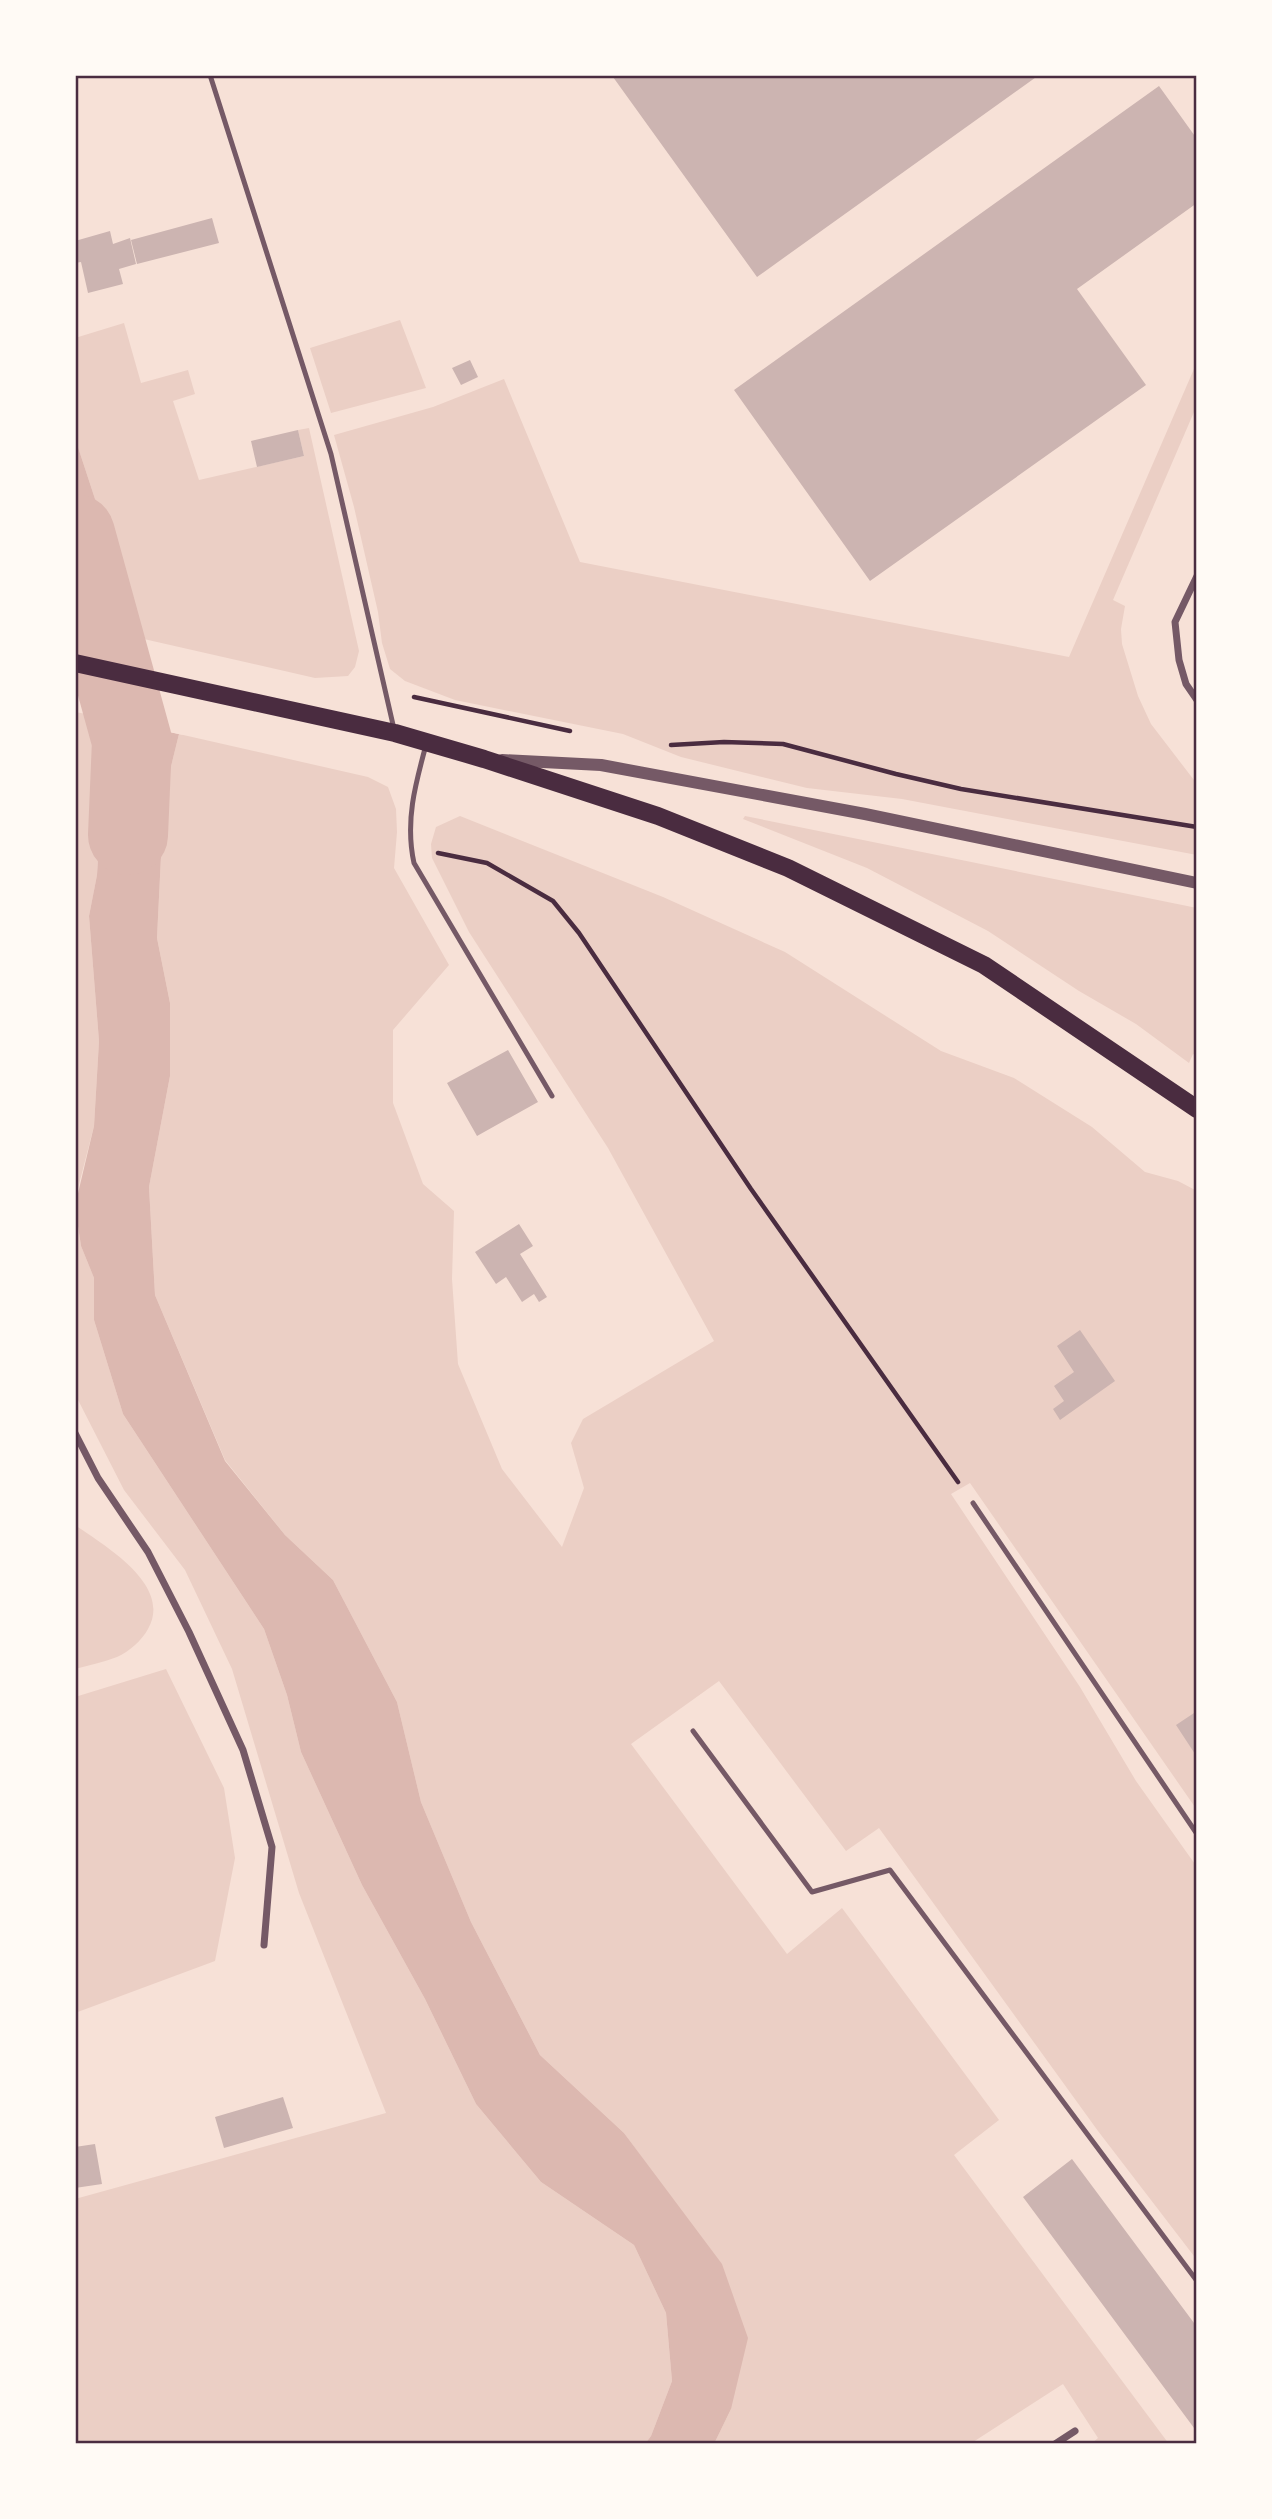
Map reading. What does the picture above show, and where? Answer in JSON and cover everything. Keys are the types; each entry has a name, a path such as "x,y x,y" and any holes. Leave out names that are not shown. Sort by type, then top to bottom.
{"main road":[{"path":"77,663 395,733 658,816 788,869 984,965 1197,1110"}],"street":[{"path":"1197,576 1175,622 1179,660 1186,684 1197,700"},
{"path":"484,759 601,765 865,814 1197,883"},
{"path":"75,1433 99,1478 148,1552 189,1632 243,1750 272,1847 264,1945"},
{"path":"1055,2444 1075,2431"}],"lane":[{"path":"210,75 331,454 395,733"},
{"path":"426,742 412,796 411,847 414,863 552,1096"},
{"path":"973,1503 1197,1833"},
{"path":"693,1731 812,1892 890,1870 1197,2281"}],"path":[{"path":"385,691 583,734"},
{"path":"668,746 724,742 783,744 961,789 1197,827"},
{"path":"411,847 487,863 553,901 579,933 751,1189 973,1503"}],"shaded area":[{"path":"400,320 426,388 331,413 310,348"},
{"path":"124,323 141,383 188,370 195,394 173,401 199,480 304,456 298,430 309,428 359,651 355,667 348,676 315,678 135,637 75,438 75,338"},
{"path":"1197,362 1197,405 1113,600 1125,606 1121,629 1122,644 1138,696 1151,724 1197,784 1197,855 902,799 807,788 681,757 623,734 455,700 405,681 390,669 382,643 378,612 354,507 334,435 433,407 504,379 580,562 1069,657"},
{"path":"75,438 96,502 135,637 75,624"},
{"path":"75,712 92,715 102,795 97,875 89,916 99,1041 94,1126 75,1200"},
{"path":"92,715 179,734 164,795 157,938 170,1003 170,1076 149,1187 155,1295 225,1461 285,1535 333,1580 397,1702 421,1802 471,1922 540,2055 624,2133 722,2264 748,2338 731,2409 714,2444 645,2444 651,2436 672,2381 666,2313 634,2245 541,2182 476,2104 425,1999 362,1885 301,1752 287,1695 264,1629 123,1414 94,1320 94,1278 81,1246 75,1206 94,1126 99,1041 89,916 97,875 102,795"},
{"path":"179,734 368,777 388,787 396,809 394,868 449,965 393,1030 393,1103 423,1184 454,1211 452,1279 458,1364 502,1469 562,1547 584,1488 571,1443 583,1419 714,1341 608,1148 469,932 432,858 431,844 436,827 460,816 663,897 785,952 941,1051 1014,1078 1092,1127 1145,1172 1178,1181 1197,1191 1197,1810 970,1483 951,1494 1080,1687 1136,1781 1197,1867 1197,2260 1098,2131 879,1828 846,1851 719,1681 631,1744 787,1954 842,1908 999,2120 954,2155 1169,2444 1091,2444 1098,2438 1063,2384 970,2444 714,2444 731,2409 667,2192 624,2133 540,2055 471,1922 421,1802 397,1702 333,1580 285,1535 225,1460 155,1295 149,1187 170,1076 170,1003 157,938 164,795"},
{"path":"745,816 1197,908 1197,1056 1193,1054 1189,1063 1136,1024 1079,991 988,931 867,868 743,819"},
{"path":"75,1206 81,1246 94,1278 94,1320 123,1414 264,1629 287,1695 301,1752 362,1885 425,1999 476,2104 541,2182 634,2245 666,2313 672,2381 651,2436 645,2444 75,2444 75,2199 386,2113 299,1893 232,1669 185,1570 124,1490 75,1394"},
{"path":"75,1525 132,1568 144,1582 151,1597 153,1613 148,1629 126,1652 112,1659 75,1669"},
{"path":"166,1669 224,1788 235,1858 215,1961 75,2013 75,1697"}],"pier":[{"path":"75,624 138,638 135,640 75,628"},
{"path":"92,712 180,731 183,735 89,715"}],"building":[{"path":"1039,75 757,277 613,77"},
{"path":"1159,86 1197,139 1197,203 1077,289 1146,385 870,581 734,390"},
{"path":"212,218 219,243 137,264 131,240"},
{"path":"110,231 113,244 130,238 136,264 119,269 123,284 88,293 81,262 75,263 75,241"},
{"path":"470,360 478,377 461,385 452,368"},
{"path":"298,430 304,456 257,467 251,441"},
{"path":"508,1050 538,1102 477,1136 447,1083"},
{"path":"519,1224 533,1246 520,1254 547,1297 539,1302 534,1294 522,1302 506,1277 496,1284 475,1252"},
{"path":"1080,1330 1115,1381 1060,1420 1053,1409 1064,1401 1054,1386 1074,1372 1057,1346"},
{"path":"1197,1711 1197,1757 1176,1725"},
{"path":"283,2097 293,2128 224,2148 215,2117"},
{"path":"95,2144 102,2184 75,2188 75,2147"},
{"path":"1072,2159 1197,2327 1197,2432 1023,2197"}],"waterway":[{"path":"75,534 132,741 128,835"}]}
